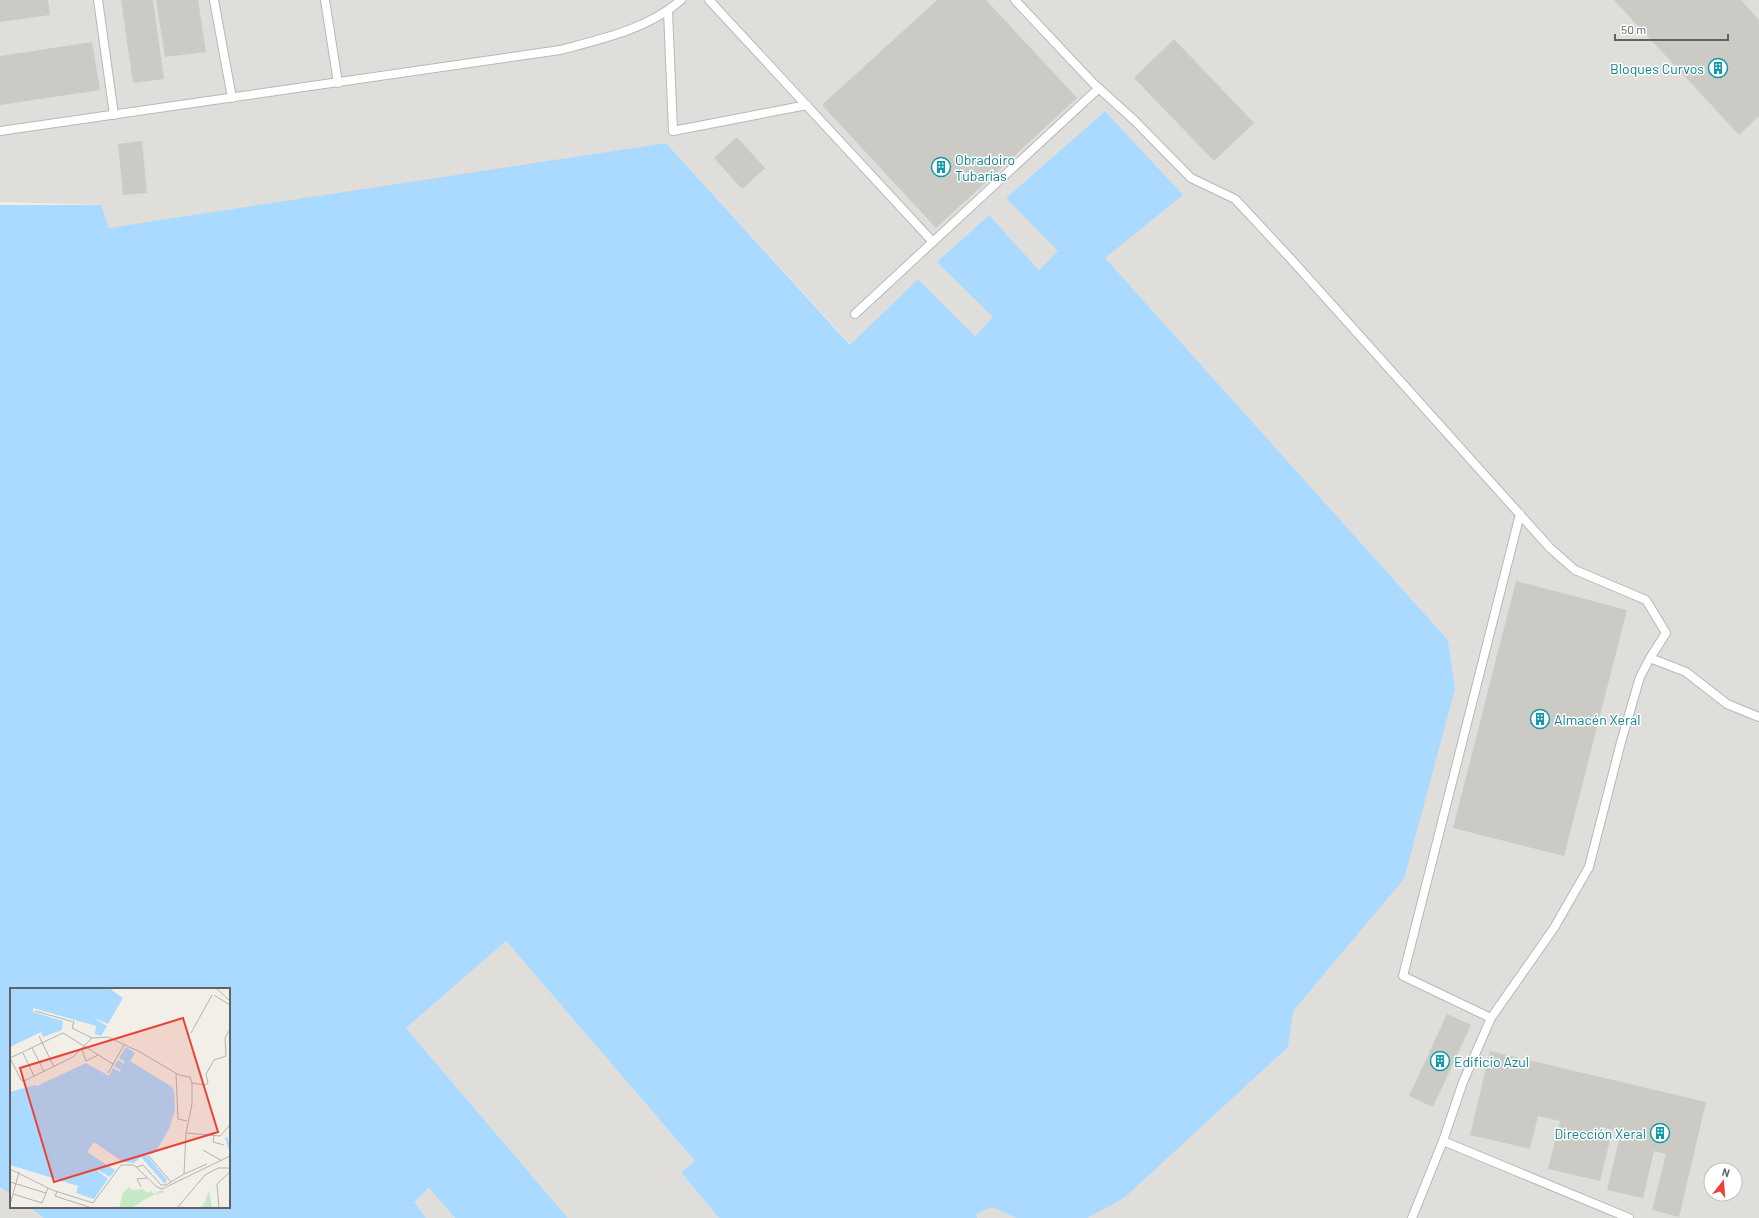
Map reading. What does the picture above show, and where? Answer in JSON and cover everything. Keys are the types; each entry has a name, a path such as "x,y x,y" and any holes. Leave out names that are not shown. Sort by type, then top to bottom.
{"lane":[{"path":"98,0 114,115"},
{"path":"214,0 232,98"},
{"path":"325,0 338,83"},
{"path":"0,131 560,50 622,33 668,11 681,0"},
{"path":"709,0 933,242"},
{"path":"1015,0 1099,88 1134,120 1191,178 1235,199 1290,258 1550,548 1575,570 1646,600 1666,633 1640,677 1621,742 1589,866 1554,928 1491,1018 1463,1082 1443,1141 1412,1218"},
{"path":"668,11 673,131 807,105"},
{"path":"855,314 1099,88"},
{"path":"1491,1018 1403,976 1520,514"},
{"path":"1650,658 1686,672 1728,704 1759,717"},
{"path":"1443,1141 1628,1218"}],"shaded area":[{"path":"0,0 1759,0 1759,1218 1087,1218 1292,1011 1455,689 1448,640 1104,258 1183,195 1105,111 1006,198 1059,250 1039,270 989,215 937,262 994,317 975,336 918,279 851,345 666,143 105,230 101,205 0,202"},
{"path":"506,941 695,1161 681,1172 719,1218 568,1218 406,1028"},
{"path":"0,1187 10,1194 10,1208 30,1208 44,1218 0,1218"},
{"path":"430,1188 455,1218 426,1218 413,1202"},
{"path":"992,1206 1018,1218 965,1218"}],"water":[{"path":"1105,111 1183,195 1105,258 1448,640 1455,689 1404,879 1293,1011 1288,1047 1124,1198 1087,1218 1017,1218 992,1207 976,1214 977,1218 719,1218 681,1172 695,1161 506,941 406,1028 568,1218 455,1218 429,1188 414,1202 426,1218 44,1218 30,1208 230,1208 230,988 10,988 10,1194 0,1187 0,205 101,205 109,228 666,143 850,345 918,279 975,336 993,317 937,262 989,215 1039,270 1058,251 1006,198"}],"building":[{"path":"0,0 48,0 50,15 0,22"},
{"path":"121,0 153,0 164,79 133,83"},
{"path":"156,0 198,0 206,52 165,57"},
{"name":"Obradoiro Tubarías","path":"937,0 986,0 1077,98 936,228 822,105"},
{"name":"Bloques Curvos","path":"1614,0 1741,0 1759,20 1759,116 1739,135"},
{"path":"1174,39 1254,123 1214,161 1134,78"},
{"path":"92,42 100,90 0,105 0,56"},
{"path":"737,137 765,168 742,189 714,158"},
{"path":"142,141 147,193 123,195 118,144"},
{"name":"Almacén Xeral","path":"1516,581 1627,610 1564,856 1453,828"},
{"name":"Edificio Azul","path":"1447,1014 1471,1025 1433,1107 1409,1096"},
{"name":"Dirección Xeral","path":"1490,1051 1706,1102 1679,1217 1652,1210 1666,1154 1654,1151 1643,1198 1607,1190 1621,1132 1601,1127 1598,1137 1610,1140 1600,1181 1548,1169 1560,1121 1538,1116 1530,1149 1470,1135"}],"place":[{"name":"Bloques Curvos","path":"1718,68"},
{"name":"Obradoiro Tubarías","path":"941,167"},
{"name":"Almacén Xeral","path":"1540,719"},
{"name":"Edificio Azul","path":"1440,1061"},
{"name":"Dirección Xeral","path":"1660,1133"}]}
